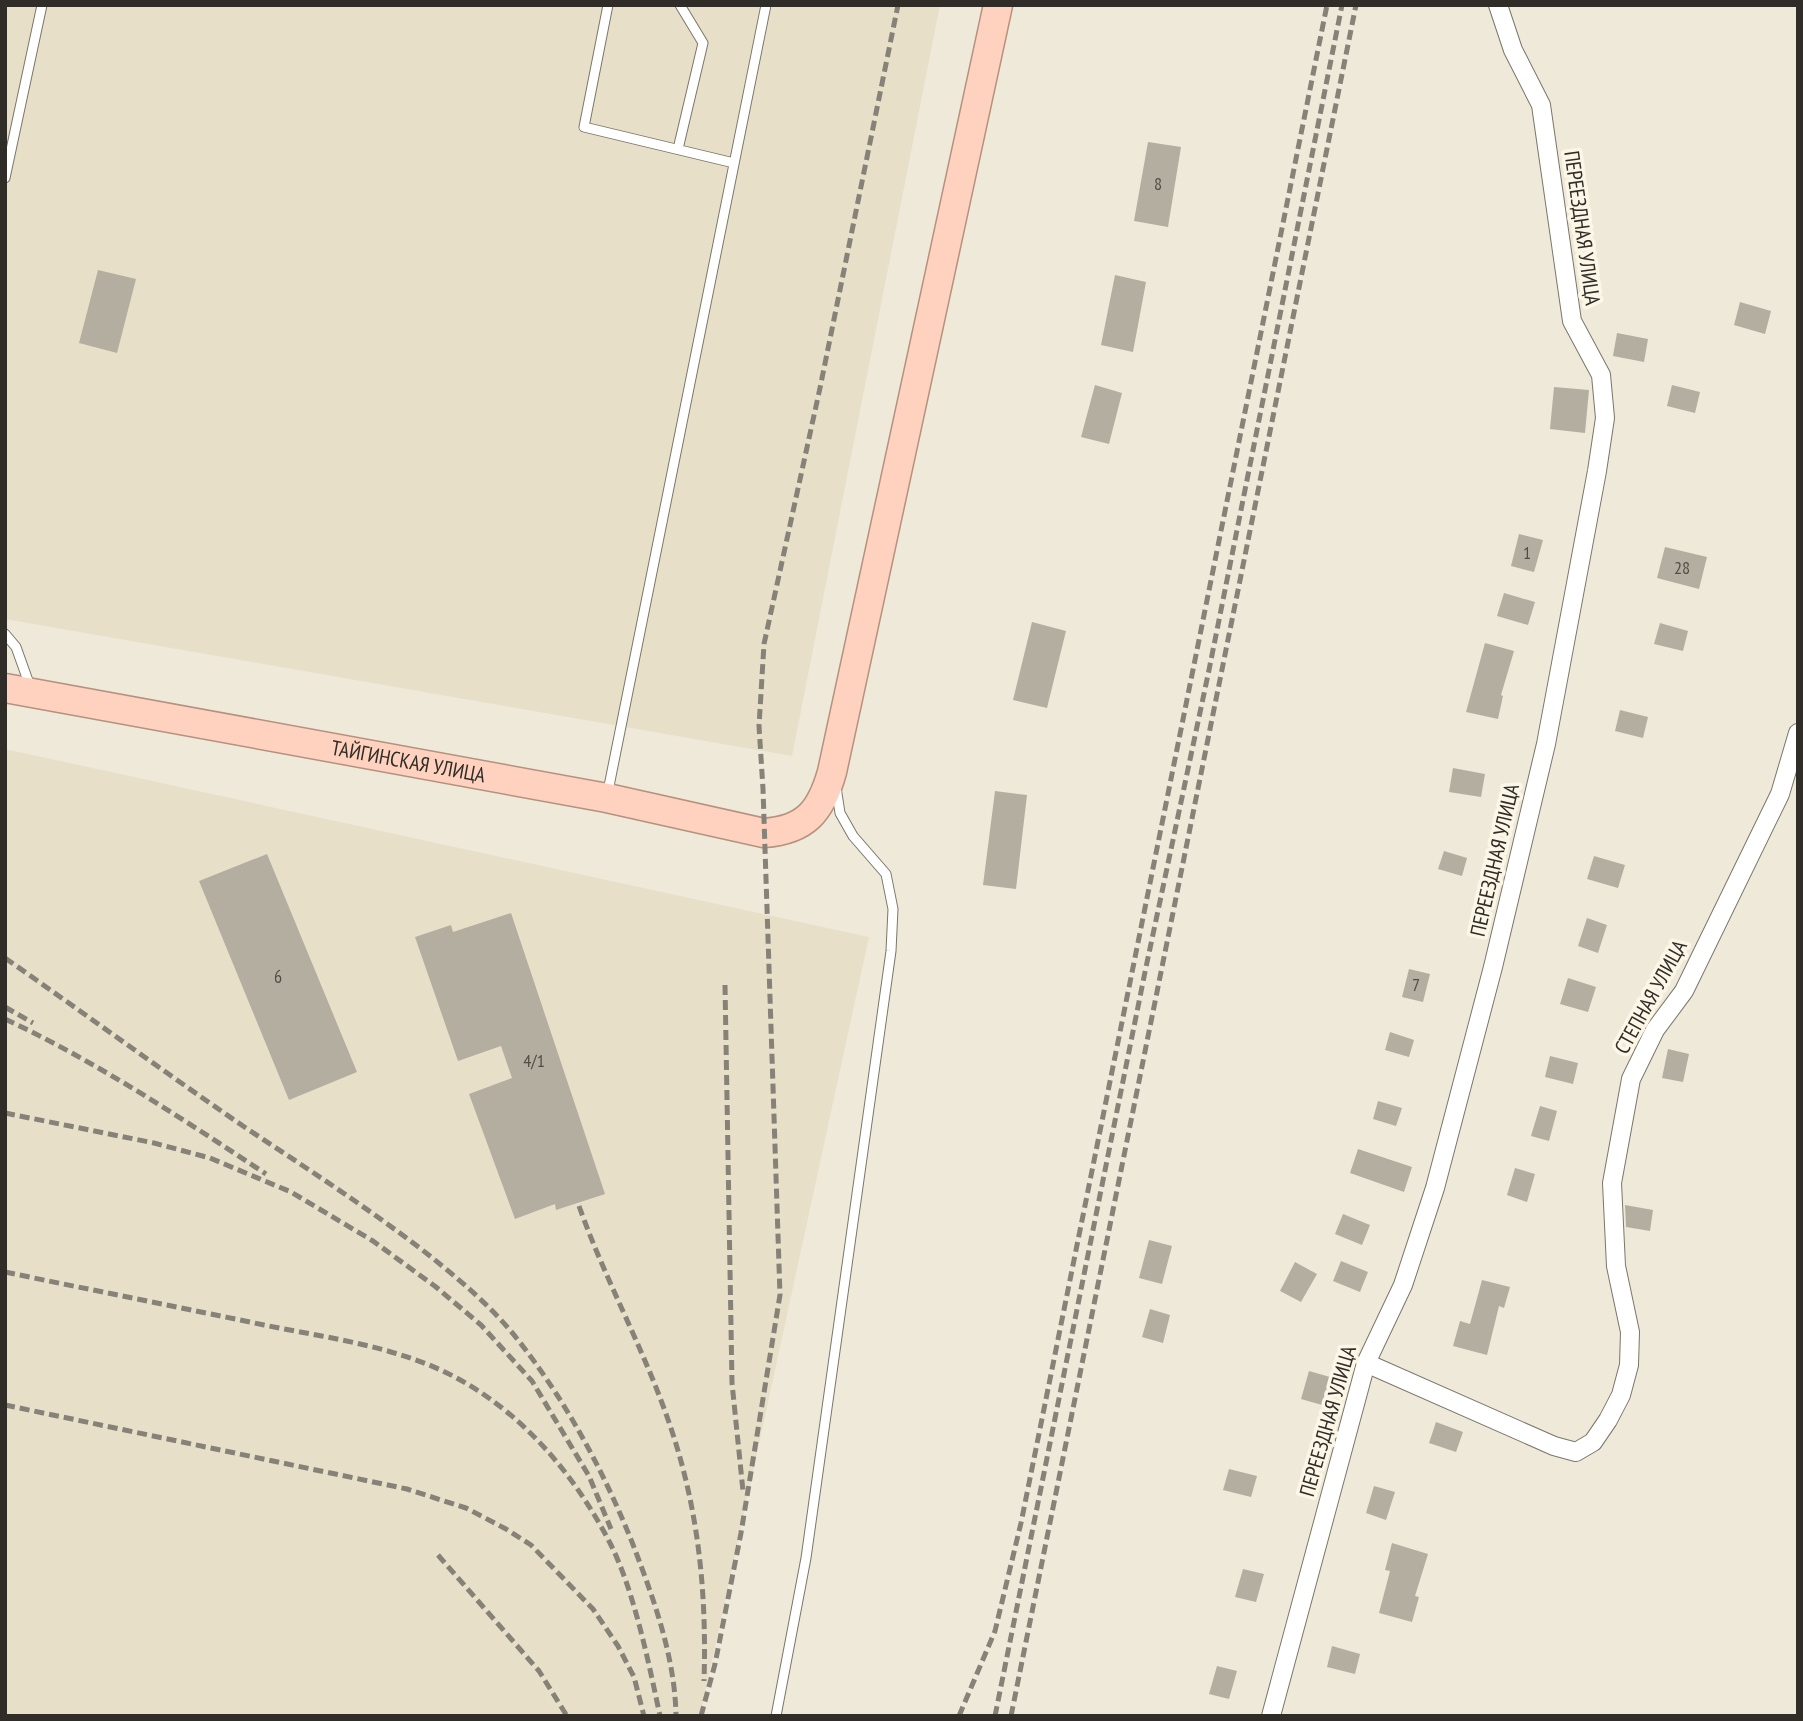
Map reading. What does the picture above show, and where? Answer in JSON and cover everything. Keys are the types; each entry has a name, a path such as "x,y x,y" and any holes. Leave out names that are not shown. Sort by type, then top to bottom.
{"highway":[{"path":"832,772 998,5"},
{"name":"ТАЙГИНСКАЯ УЛИЦА","path":"5,688 607,798 764,833 786,830 808,819 825,797 832,772"}],"street":[{"name":"ПЕРЕЕЗДНАЯ УЛИЦА","path":"1271,1716 1366,1363 1403,1285 1435,1188 1493,967 1546,744 1605,418 1601,375 1572,321 1541,105 1513,50 1498,5"},
{"name":"СТЕПНАЯ УЛИЦА","path":"1366,1363 1554,1446 1576,1452 1593,1442 1621,1395 1629,1365 1630,1332 1616,1266 1612,1184 1631,1079 1655,1030 1684,991 1780,794 1798,733"}],"lane":[{"path":"5,178 42,5"},
{"path":"608,5 584,127 734,163"},
{"path":"678,149 703,43 680,5"},
{"path":"607,798 766,5"},
{"path":"5,634 16,647 33,694"},
{"path":"776,1716 806,1558 891,951 892,909 886,874 853,835 841,813 832,772"}],"shaded area":[{"path":"5,5 940,5 792,756 5,619"},
{"path":"5,749 869,937 700,1716 5,1716"}],"building":[{"path":"1148,142 1181,147 1168,227 1134,221"},
{"path":"98,270 136,279 117,353 79,343"},
{"path":"1115,275 1146,282 1133,352 1101,345"},
{"path":"1740,302 1771,311 1765,334 1734,325"},
{"path":"1617,333 1648,339 1644,362 1613,356"},
{"path":"1095,385 1122,393 1109,444 1081,437"},
{"path":"1672,385 1700,392 1695,413 1667,406"},
{"path":"1554,387 1589,390 1585,433 1550,429"},
{"path":"1519,534 1543,540 1534,572 1511,566"},
{"path":"1665,547 1707,557 1699,589 1657,578"},
{"path":"1504,593 1535,602 1528,625 1497,616"},
{"path":"1032,622 1066,631 1047,708 1013,700"},
{"path":"1660,623 1688,631 1683,651 1654,644"},
{"path":"1485,643 1514,651 1501,695 1503,696 1498,719 1466,712"},
{"path":"1620,710 1648,717 1643,738 1615,731"},
{"path":"1453,768 1485,774 1481,797 1449,792"},
{"path":"995,791 1027,795 1016,889 983,885"},
{"path":"1444,851 1467,858 1462,876 1438,869"},
{"path":"267,854 357,1072 289,1100 199,881"},
{"path":"1594,856 1625,865 1618,888 1587,879"},
{"path":"511,913 605,1194 556,1210 555,1204 515,1219 469,1094 512,1078 501,1046 458,1061 415,937 451,925 453,932"},
{"path":"1587,918 1607,925 1598,953 1578,946"},
{"path":"1409,969 1430,974 1423,1002 1402,997"},
{"path":"1568,978 1596,987 1588,1012 1560,1004"},
{"path":"1390,1032 1414,1040 1409,1057 1385,1050"},
{"path":"1668,1049 1689,1054 1683,1082 1662,1078"},
{"path":"1550,1056 1578,1063 1573,1084 1545,1077"},
{"path":"1378,1101 1402,1108 1396,1126 1373,1119"},
{"path":"1540,1106 1557,1111 1549,1141 1531,1136"},
{"path":"1358,1149 1412,1167 1404,1192 1350,1173"},
{"path":"1515,1168 1535,1174 1527,1202 1507,1195"},
{"path":"1625,1205 1653,1210 1650,1231 1626,1227"},
{"path":"1343,1214 1370,1225 1362,1245 1335,1234"},
{"path":"1149,1240 1172,1246 1162,1284 1139,1278"},
{"path":"1341,1261 1368,1272 1360,1292 1333,1281"},
{"path":"1295,1262 1317,1274 1301,1302 1280,1291"},
{"path":"1482,1280 1510,1287 1504,1308 1499,1306 1487,1355 1453,1346 1460,1321 1470,1324"},
{"path":"1150,1309 1170,1315 1163,1343 1142,1337"},
{"path":"1309,1371 1330,1377 1322,1405 1301,1399"},
{"path":"1436,1422 1463,1432 1456,1452 1429,1443"},
{"path":"1229,1469 1257,1476 1251,1497 1223,1490"},
{"path":"1374,1486 1395,1492 1386,1520 1366,1513"},
{"path":"1392,1543 1428,1554 1415,1596 1419,1597 1412,1622 1379,1613 1390,1571 1385,1570"},
{"path":"1243,1569 1264,1574 1256,1602 1235,1597"},
{"path":"1332,1646 1360,1654 1355,1674 1327,1667"},
{"path":"1217,1666 1237,1671 1229,1699 1209,1694"}],"railway":[{"path":"701,1716 715,1664 741,1533 780,1295 759,726 764,644 820,388 898,5"},
{"path":"959,1716 995,1631 1021,1523 1327,5"},
{"path":"995,1716 1342,5"},
{"path":"1011,1716 1356,5"},
{"path":"5,958 407,1239 465,1285 508,1328 568,1412 621,1515 662,1627 672,1671 676,1716"},
{"path":"725,985 732,1383 743,1491"},
{"path":"5,1007 33,1023"},
{"path":"5,1019 106,1072 266,1174"},
{"path":"5,1113 154,1143 210,1158 291,1192 373,1241 436,1287 481,1325 532,1381 589,1476 611,1529"},
{"path":"579,1206 662,1403 684,1472 701,1575 704,1681"},
{"path":"5,1272 385,1350 431,1366 478,1391 502,1408 544,1447 596,1518 619,1562 626,1583 640,1628 660,1716"},
{"path":"5,1405 407,1489 466,1508 531,1545 593,1609 618,1646 634,1677 644,1716"},
{"path":"438,1555 539,1671 567,1716"}]}
